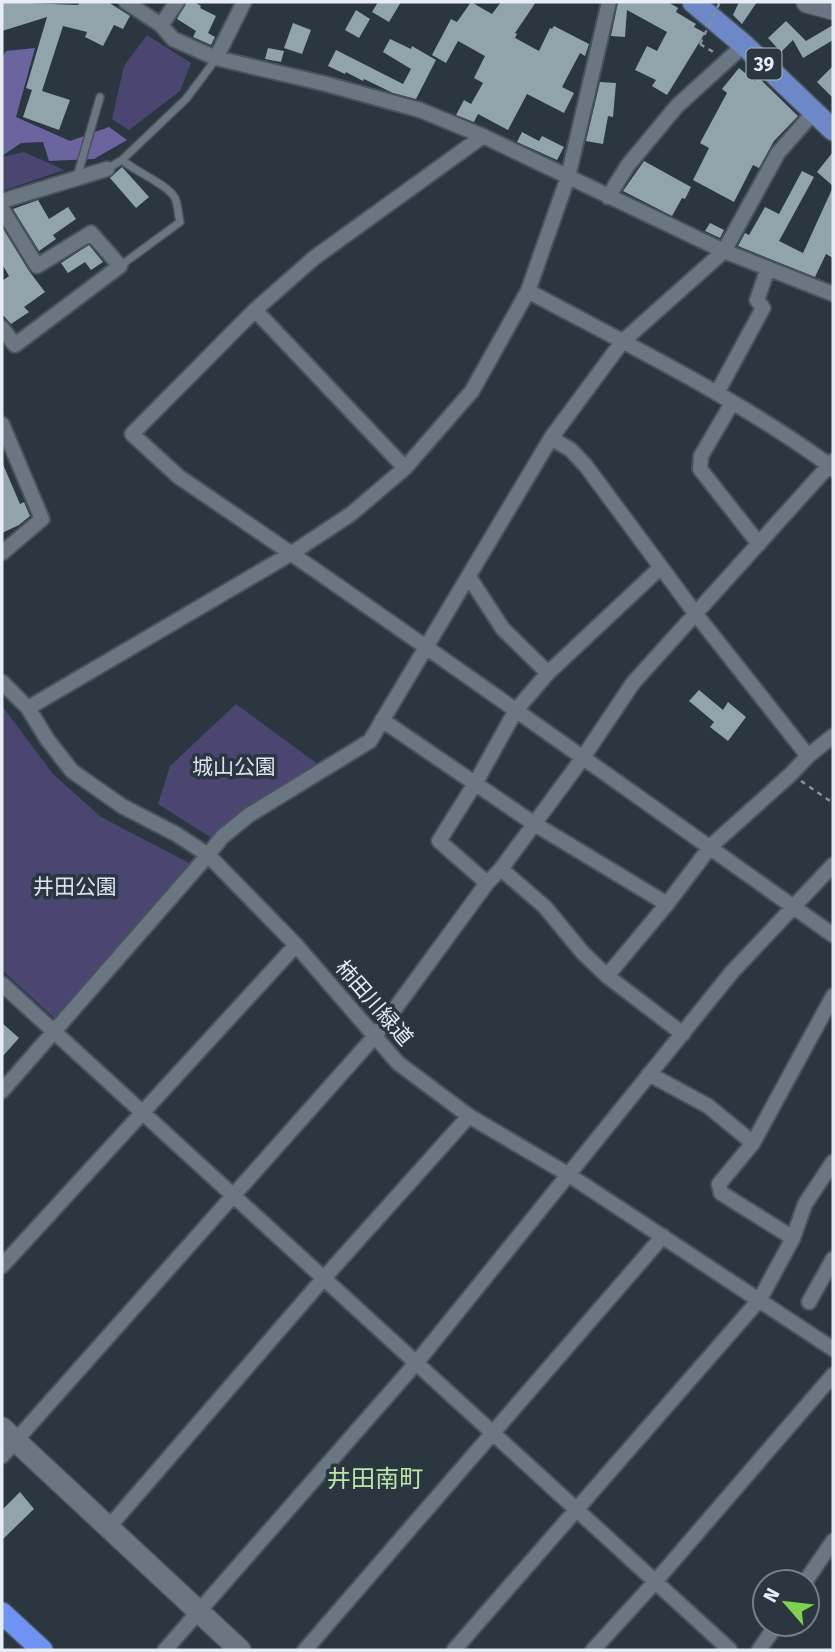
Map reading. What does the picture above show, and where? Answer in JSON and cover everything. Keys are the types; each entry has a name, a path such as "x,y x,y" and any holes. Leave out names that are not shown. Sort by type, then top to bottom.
{"highway":[{"path":"2,1614 42,1650"}],"main road":[{"name":"39","path":"693,2 744,45 833,130"}],"street":[{"path":"126,2 161,25 173,39 216,58 420,110 483,136 724,250 832,292"},
{"path":"161,25 177,2"},
{"path":"216,58 244,2"},
{"path":"28,708 292,553 351,514 405,468 472,391 528,291 568,177 609,2"},
{"path":"807,2 833,9"},
{"path":"608,197 628,164 677,106 744,45"},
{"path":"2,1091 222,837 249,815 370,741 551,439 622,342 724,250 778,153 814,112"},
{"path":"483,136 314,258 255,310 132,434 179,477 711,846 833,935"},
{"path":"2,201 107,169"},
{"path":"2,209 37,267 91,233 120,266 2,355"},
{"path":"717,393 763,308 757,300 768,268"},
{"path":"240,1650 108,1528 6,1442 375,1036 582,759 633,683 832,465 784,432 717,393 528,291"},
{"path":"255,310 405,468"},
{"path":"2,328 15,345"},
{"path":"732,403 701,456 700,470 759,544"},
{"path":"2,424 42,519 2,553"},
{"path":"551,439 571,450 586,466 695,613 808,756"},
{"path":"487,883 439,841 516,710 548,673 661,567"},
{"path":"469,577 503,629 548,673"},
{"name":"柿田川緑道","path":"2,679 28,708 47,739 72,771 122,806 176,834 208,855 296,945 398,1063 469,1116 569,1175 833,1349"},
{"path":"382,720 533,823 667,904"},
{"path":"607,976 711,846 833,736"},
{"path":"165,1650 417,1363 732,972 833,865"},
{"path":"501,869 545,907 583,953 607,976 683,1034"},
{"path":"2,1266 296,945"},
{"path":"2,984 730,1650"},
{"path":"793,1238 721,1193 719,1184 752,1143 829,1016 833,996"},
{"path":"649,1074 708,1106 752,1143"},
{"path":"108,1528 324,1278 469,1116"},
{"path":"454,1650 578,1511 760,1299 793,1238 805,1204 833,1162"},
{"path":"305,1650 663,1236"},
{"path":"809,1302 833,1259"},
{"path":"593,1650 833,1375"},
{"path":"815,1568 833,1541"}],"lane":[{"path":"107,169 122,160 186,99 216,58"},
{"path":"77,178 100,97"},
{"path":"120,266 180,222 175,198 153,179 132,169 122,160"}],"path":[{"path":"715,53 700,44 720,2"},
{"path":"791,774 833,803"}],"green space":[{"path":"147,35 191,63 180,91 129,130 112,119 124,66"},
{"path":"24,152 64,170 2,191 2,157"},
{"name":"城山公園","path":"236,704 319,765 210,837 158,804 170,766"},
{"name":"井田公園","path":"2,706 53,774 101,817 195,866 54,1018 2,970"}],"shaded area":[{"path":"35,48 16,117 70,141 109,127 127,140 94,159 49,161 43,142 21,143 2,156 2,58 6,51"}],"building":[{"path":"2,2 78,5 80,2 108,2 130,16 123,29 114,25 103,46 85,37 87,32 63,26 42,91 70,100 59,130 23,117 32,90 26,88 47,17 2,31"},
{"path":"186,2 194,2 216,16 208,33 215,37 211,45 193,37 196,31 177,19"},
{"path":"378,2 401,2 389,22 372,12"},
{"path":"471,2 492,14 501,2 536,2 515,33 515,38 539,51 550,28 554,26 589,44 585,56 580,53 562,87 574,93 564,113 527,94 508,130 478,114 474,122 456,115 464,100 471,104 483,83 474,78 485,56 458,41 446,63 432,55 451,19 457,22"},
{"path":"618,2 668,2 678,8 676,12 705,33 667,95 652,86 656,80 635,70 647,46 657,51 667,32 627,10 625,37 611,36"},
{"path":"739,2 757,2 742,24 733,15"},
{"path":"356,10 370,19 359,38 345,30"},
{"path":"786,21 806,41 833,25 833,40 803,58 793,40 781,52 768,38"},
{"path":"293,23 311,30 302,54 284,48"},
{"path":"390,39 411,49 412,46 436,60 416,99 393,93 328,66 336,50 403,84 411,69 383,52"},
{"path":"268,48 284,51 281,62 265,59"},
{"path":"833,66 833,98 817,82"},
{"path":"739,68 755,81 758,77 798,116 774,141 759,168 753,165 734,202 693,180 709,148 700,143 727,93 722,89"},
{"path":"600,82 616,83 613,117 608,116 603,144 586,141"},
{"path":"522,132 539,141 542,136 564,147 557,160 517,142"},
{"path":"833,152 833,186 817,172"},
{"path":"644,161 691,187 672,216 623,191"},
{"path":"122,167 149,197 136,208 110,178"},
{"path":"802,171 814,177 779,241 803,253 833,187 833,258 826,254 815,277 738,246 745,233 749,235 765,207 779,214"},
{"path":"38,200 49,219 68,207 76,219 53,235 56,239 39,251 13,209"},
{"path":"710,223 724,230 720,238 705,231"},
{"path":"2,227 45,292 24,307 29,312 11,324 2,314 2,281 9,276 2,264"},
{"path":"89,245 103,262 91,270 85,262 68,273 61,263"},
{"path":"2,462 20,504 24,502 30,516 2,533"},
{"path":"699,690 723,710 728,702 746,717 728,741 710,727 714,722 689,701"},
{"path":"2,1023 19,1038 2,1057"},
{"path":"20,1492 34,1509 2,1540 2,1510"}],"district":[{"name":"井田南町","path":"375,1479"}]}
